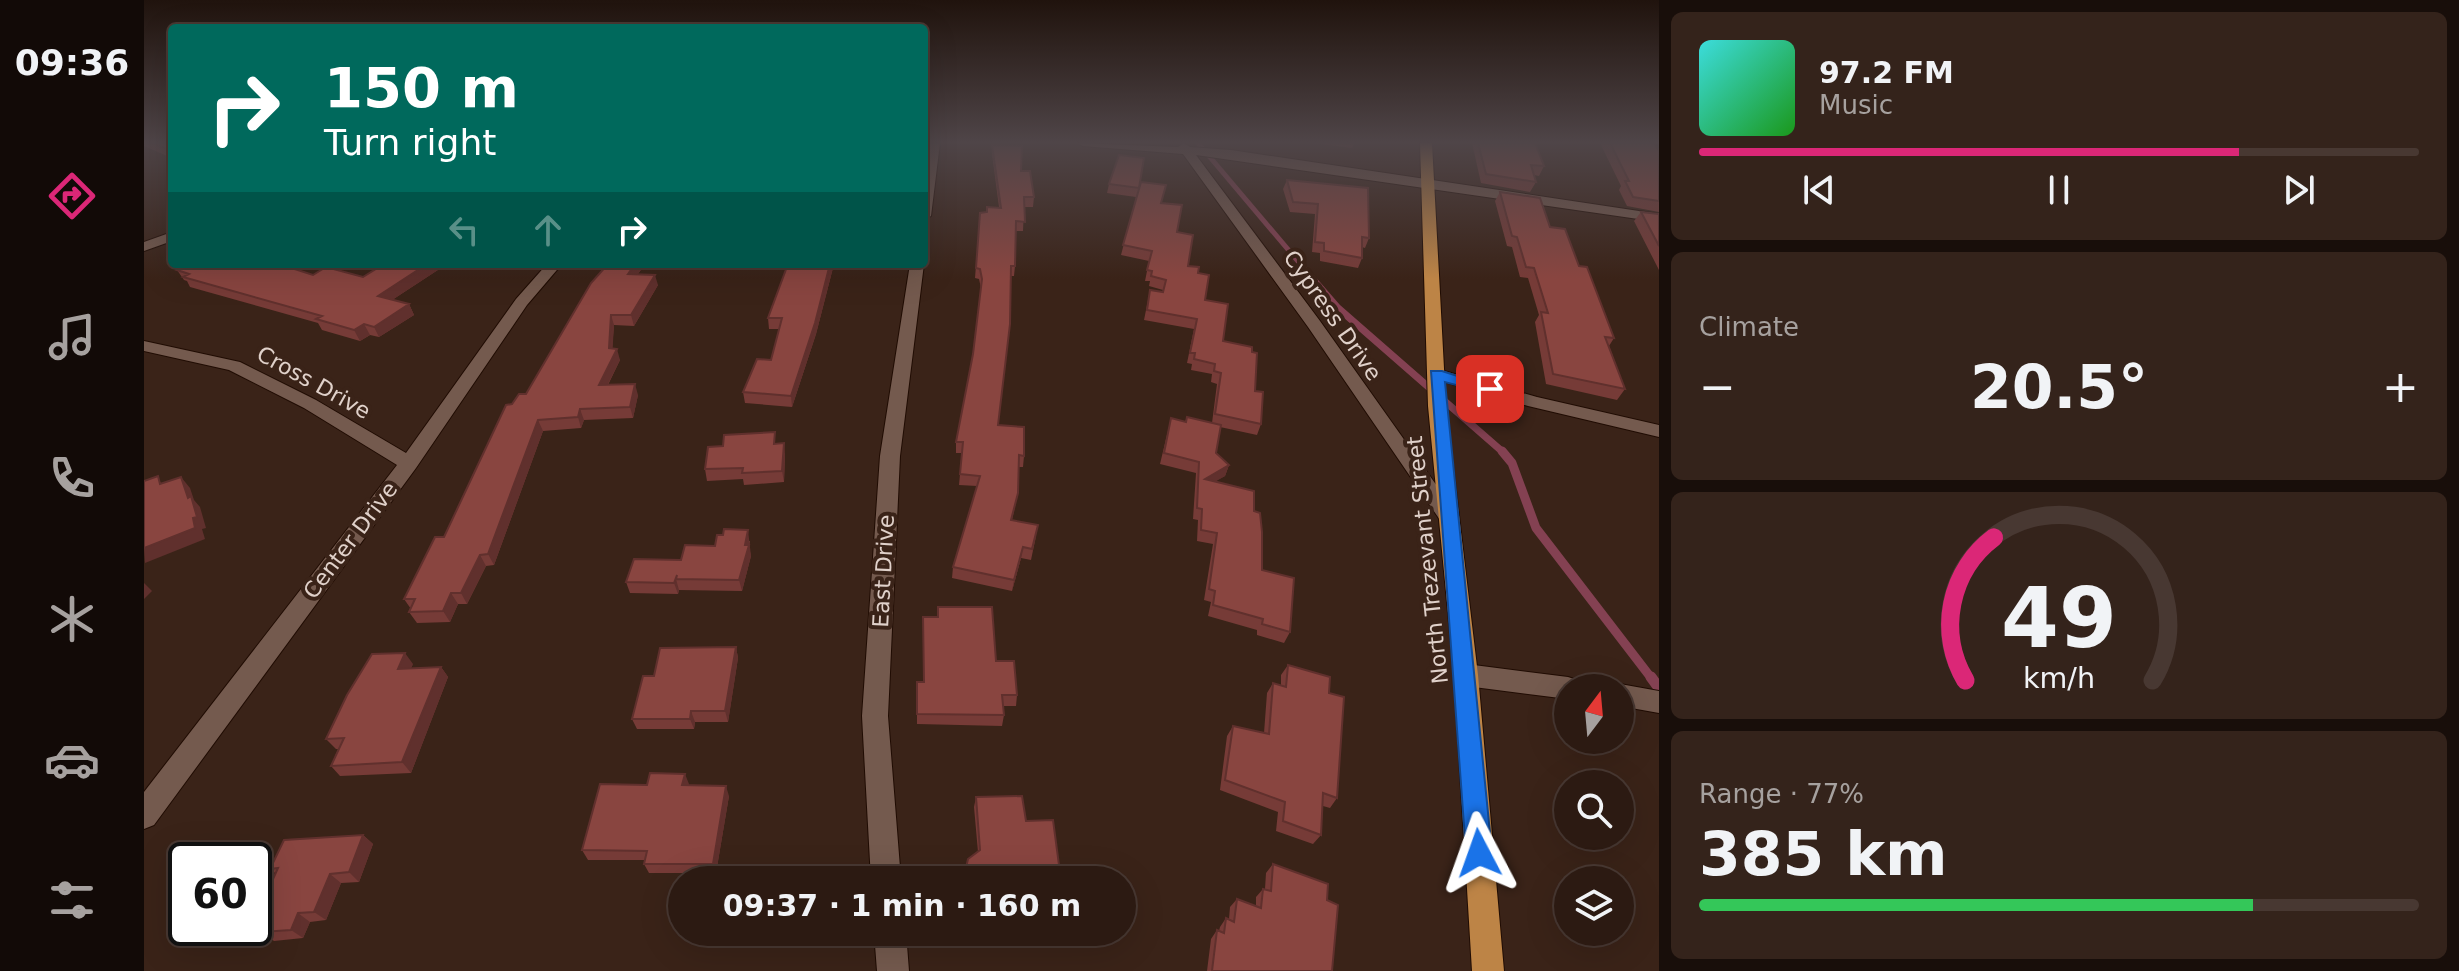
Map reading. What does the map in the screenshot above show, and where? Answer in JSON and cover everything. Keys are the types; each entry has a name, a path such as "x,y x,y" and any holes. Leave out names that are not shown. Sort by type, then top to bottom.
{"main road":[{"name":"North Trezevant Street","path":"1429,188 1436,388 1466,675 1488,971"}],"street":[{"name":"Cypress Drive","path":"1231,188 1447,515"},
{"path":"1452,188 1659,218"},
{"path":"144,247 168,238"},
{"name":"Center Drive","path":"144,815 409,463 521,302 551,268"},
{"name":"East Drive","path":"885,866 875,716 890,456 916,268"},
{"name":"Cross Drive","path":"144,346 234,366 310,404 409,463"},
{"path":"1436,388 1534,402 1659,431"},
{"path":"1466,675 1554,686"},
{"path":"891,946 893,971"}],"building":[{"path":"998,188 1033,188 1034,197 1024,197 1025,222 1016,221 1010,324 998,425 1024,427 1024,456 1019,455 1018,493 1011,520 1038,525 1032,549 1023,547 1014,580 953,567 980,476 960,474 963,442 956,442 973,354 982,279 980,269 976,268 980,213 987,212 987,207 1001,208"},
{"path":"1139,188 1165,188 1161,203 1182,205 1177,232 1193,235 1188,266 1199,267 1198,273 1209,275 1205,300 1228,304 1223,341 1252,347 1252,352 1257,353 1255,391 1263,392 1261,424 1215,414 1221,373 1214,371 1215,364 1194,359 1195,353 1190,353 1197,319 1147,310 1150,290 1163,292 1166,280 1151,276 1152,271 1147,270 1152,251 1123,245"},
{"path":"1289,188 1368,188 1369,238 1362,237 1362,258 1324,251 1324,243 1315,242 1318,204 1293,202"},
{"path":"1629,188 1659,188 1659,201 1633,197"},
{"path":"1500,192 1540,198 1550,227 1565,229 1579,266 1587,267 1614,338 1605,337 1625,389 1553,374 1541,312 1548,313 1534,268 1526,267 1517,237 1512,236"},
{"path":"1641,212 1659,214 1659,246"},
{"path":"291,268 313,275 330,268 363,277 378,268 421,268 378,296 409,304 374,327 364,324 354,330 316,319 322,316 183,277 189,274 177,270"},
{"path":"604,268 632,268 628,274 655,275 631,315 611,315 609,348 617,349 599,385 635,384 630,407 580,409 578,417 538,420 488,554 480,555 461,593 451,593 443,611 409,612 415,599 404,599 435,537 444,537 506,405 512,404 519,394 526,394 591,283"},
{"path":"787,268 829,268 791,396 743,392 757,359 771,360 782,318 768,318"},
{"path":"1187,417 1221,425 1216,453 1229,465 1205,479 1254,491 1254,511 1260,513 1262,532 1262,570 1294,578 1290,632 1262,624 1263,619 1213,605 1215,591 1209,589 1217,533 1201,530 1202,509 1197,508 1199,462 1164,453 1171,418 1186,422"},
{"path":"775,432 774,444 784,443 782,471 742,473 743,468 705,469 708,447 723,446 724,435"},
{"path":"158,476 160,484 181,477 197,517 193,518 195,528 144,548 144,481"},
{"path":"724,529 748,530 745,545 749,545 739,580 676,579 677,575 674,583 626,582 634,559 681,560 685,545 715,546 717,535 723,535"},
{"path":"938,607 992,607 996,661 1014,661 1017,695 1002,695 1004,715 917,714 917,682 924,682 923,617 938,617"},
{"path":"736,647 725,711 691,711 690,719 632,719 643,676 654,676 660,648"},
{"path":"405,653 398,669 441,667 402,762 331,766 344,738 326,739 347,695 372,654"},
{"path":"1288,665 1330,677 1329,693 1344,697 1337,798 1323,793 1321,835 1283,821 1285,802 1225,780 1233,726 1269,734 1273,683 1286,687"},
{"path":"650,773 685,774 682,785 726,786 713,864 644,864 647,851 582,850 600,784 647,785"},
{"path":"1022,796 1026,821 1053,820 1059,866 966,866 968,859 980,850 976,797"},
{"path":"363,835 349,872 330,874 314,912 298,913 291,930 272,931 272,881 278,868 272,869 272,865 284,840"},
{"path":"1273,864 1328,884 1327,900 1338,905 1332,971 1212,971 1217,930 1224,933 1226,918 1234,922 1237,899 1261,908 1263,889 1271,891"}],"waterway":[{"path":"1236,188 1313,279"},
{"path":"1311,277 1338,308 1503,452"},
{"path":"1503,452 1512,463 1536,528 1652,679"},
{"path":"1651,677 1659,688"}],"route":[{"path":"1479,853 1466,675 1437,406 1437,374 1490,389"}]}
